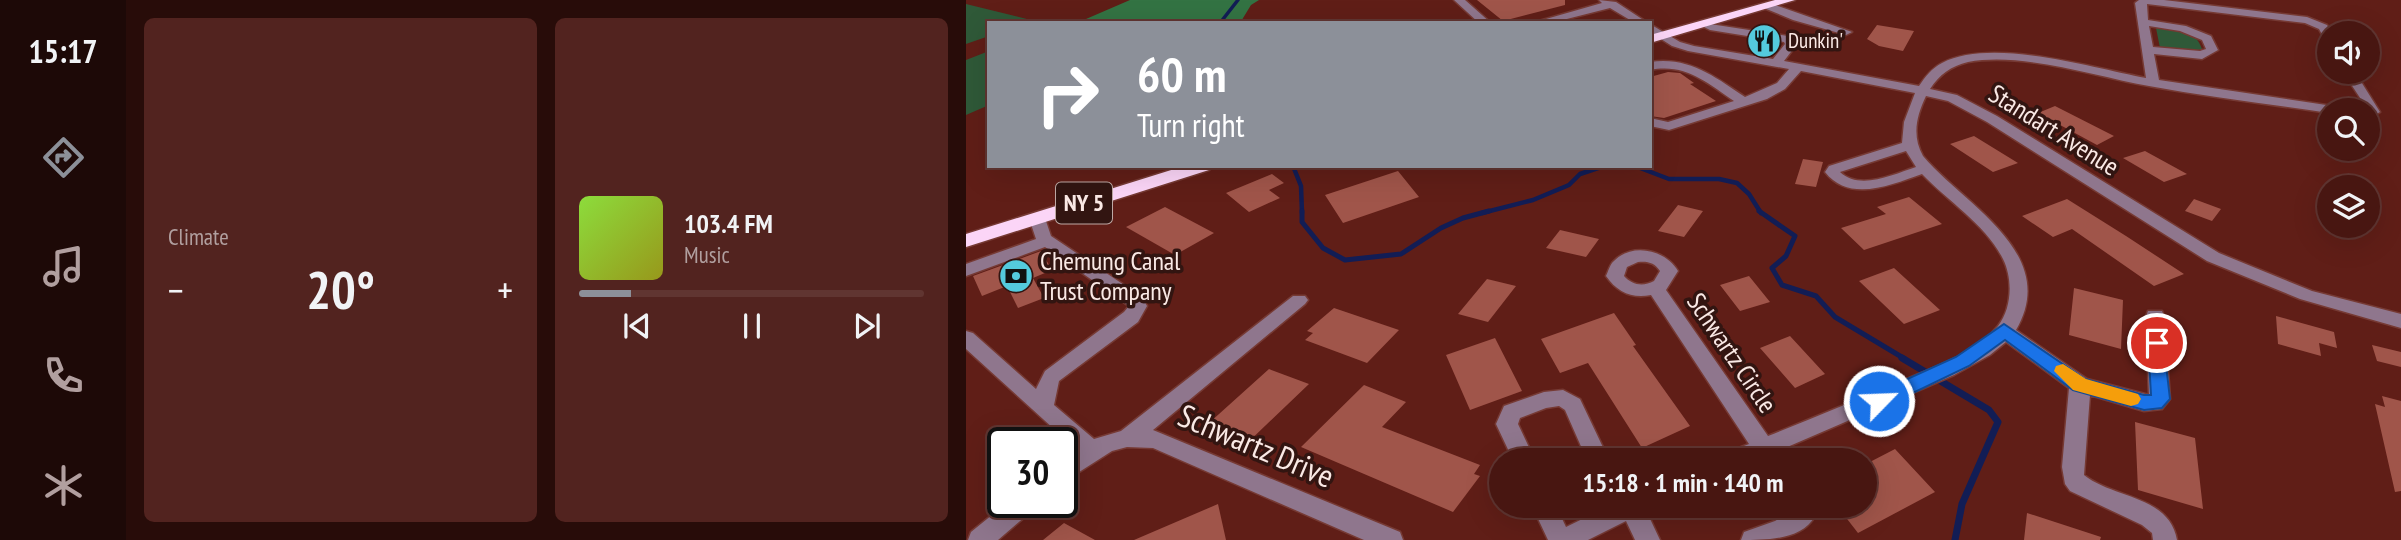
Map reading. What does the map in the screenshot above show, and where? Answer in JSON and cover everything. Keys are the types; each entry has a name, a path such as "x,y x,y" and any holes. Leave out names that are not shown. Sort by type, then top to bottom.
{"highway":[{"path":"1656,37 1789,0"},
{"name":"NY 5","path":"966,241 1197,168"}],"street":[{"path":"2152,83 2140,3 2145,0 2307,20 2317,24"},
{"path":"1464,2 1484,21"},
{"path":"1543,21 1608,2 1640,21"},
{"path":"1768,6 1846,32"},
{"path":"2143,22 2196,32 2207,38 2211,51 2202,55 2147,50"},
{"path":"1710,27 1788,39 1791,44 1776,64"},
{"name":"Standart Avenue","path":"1656,37 1692,49 1924,89 1952,98 1992,119 2213,257 2306,295 2401,321"},
{"path":"1781,448 1943,372 1995,340 2004,331 2017,304 2018,277 2014,263 1989,227 1927,168 1909,145 1910,121 1924,89 1935,74 1947,65 1974,58 2016,58 2152,83 2317,108"},
{"path":"1652,65 1667,61 1680,63 1738,105"},
{"path":"1652,124 1671,129 1762,96 1780,86 1798,67"},
{"path":"1652,133 1671,132 1738,105"},
{"path":"1909,145 1834,169 1832,172 1844,183 1860,186 1927,168"},
{"path":"1037,218 1047,241 1136,301 1138,306 1131,317 1052,376 1047,383 1043,408"},
{"path":"966,270 1047,241"},
{"name":"Schwartz Circle","path":"1656,289 1764,448"},
{"path":"1129,438 1299,300"},
{"path":"2004,331 2080,385 2144,403 2155,403 2160,399 2155,316"},
{"path":"966,338 1092,450"},
{"path":"2080,385 2073,477 2078,484 2151,517 2163,528 2165,540"},
{"path":"1518,448 1507,424 1513,412 1544,400 1563,398 1573,405 1593,448"},
{"name":"Schwartz Drive","path":"1078,461 1092,450 1129,438 1155,439 1391,540"},
{"path":"980,540 1007,518"},
{"path":"1550,518 1562,540 1605,518"},
{"path":"1633,518 1648,540"},
{"path":"1753,540 1783,530 1800,518"}],"green space":[{"path":"1130,0 1259,0 1251,5 1241,21 1086,19"},
{"path":"966,4 1031,20 987,21 987,37 966,44"},
{"path":"2156,28 2191,34 2202,49 2196,51 2160,48"},
{"path":"987,52 987,106 966,115 966,60"}],"building":[{"path":"1477,0 1565,0 1565,5 1503,21"},
{"path":"1877,25 1914,31 1903,51 1879,46 1867,39"},
{"path":"1668,72 1680,73 1694,83 1690,84 1716,101 1664,118 1652,116 1652,76"},
{"path":"2055,106 2114,136 2097,145 2038,113"},
{"path":"1974,136 2018,163 1993,172 1950,144"},
{"path":"2145,151 2187,174 2164,182 2123,158"},
{"path":"1803,159 1823,162 1816,187 1795,184"},
{"path":"1398,171 1419,197 1343,223 1325,195"},
{"path":"1272,174 1284,183 1269,190 1280,198 1249,212 1226,193"},
{"path":"1909,197 1942,224 1864,250 1841,228 1886,214 1877,207"},
{"path":"2067,199 2184,274 2154,286 2072,229 2053,237 2022,216"},
{"path":"2194,199 2221,209 2212,221 2185,211"},
{"path":"1678,205 1703,211 1684,237 1658,231"},
{"path":"1165,207 1214,233 1175,255 1126,227"},
{"path":"1560,230 1599,239 1586,257 1546,248"},
{"path":"1041,251 1052,270 1033,278 1044,298 1018,308 1007,286 982,296 973,276"},
{"path":"1894,268 1940,310 1904,324 1859,281"},
{"path":"1749,276 1770,302 1740,311 1720,285"},
{"path":"1487,279 1516,286 1488,322 1458,314"},
{"path":"2074,288 2123,300 2121,349 2069,335"},
{"path":"1334,308 1399,330 1367,363 1305,340 1313,333 1307,331"},
{"path":"1614,313 1636,345 1633,346 1690,426 1642,448 1588,363 1560,373 1541,339"},
{"path":"2276,316 2334,332 2337,348 2319,343 2321,356 2278,344"},
{"path":"1790,336 1825,374 1795,388 1760,348"},
{"path":"1495,338 1522,391 1470,410 1446,355"},
{"path":"2372,345 2401,352 2401,367 2377,361"},
{"path":"1269,369 1309,384 1241,449 1199,432"},
{"path":"1364,385 1406,402 1382,427 1480,465 1474,474 1480,476 1453,512 1301,447"},
{"path":"2382,396 2401,401 2401,491 2395,492 2375,404 2385,407"},
{"path":"2135,422 2195,438 2203,509 2138,490"},
{"path":"1895,449 1935,492 1858,533 1846,518 1877,518 1877,458"},
{"path":"1218,504 1226,540 1134,540"},
{"path":"2027,513 2101,537 2100,540 2024,540"},
{"path":"1064,523 1095,540 1043,540"}],"waterway":[{"path":"1222,21 1238,0"},
{"path":"1294,168 1301,186 1302,213"},
{"path":"1482,213 1533,200 1569,185 1580,174 1598,168"},
{"path":"1640,168 1669,179 1719,179 1737,183 1749,194 1760,212"},
{"path":"1302,213 1302,222 1323,248 1345,260 1401,254 1441,228 1489,211"},
{"path":"1760,212 1795,236 1786,256 1772,268 1782,285 1816,296 1835,317 1905,359"},
{"path":"1902,358 1989,410 1998,422 1962,504 1955,540"}],"slow traffic":[{"path":"2063,371 2080,385 2131,399"}],"place":[{"name":"Dunkin'","path":"1764,41"},
{"name":"Chemung Canal Trust Company","path":"1016,276"}],"route":[{"path":"1879,401 1962,362 2004,331 2080,385 2144,403 2155,403 2160,399 2157,343"}]}
